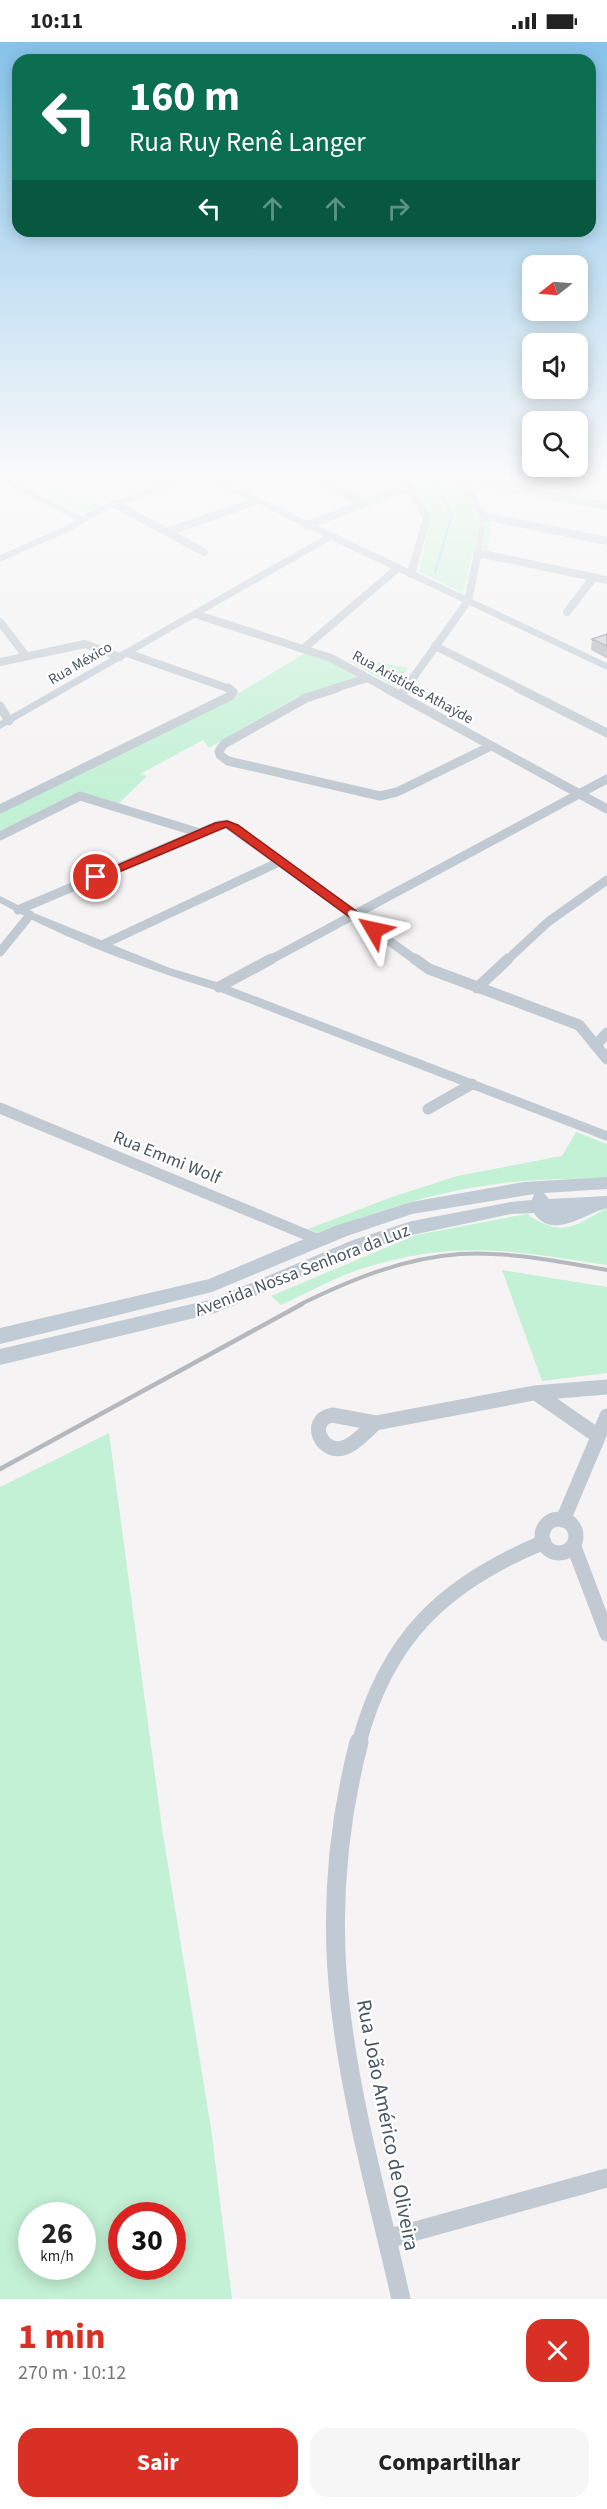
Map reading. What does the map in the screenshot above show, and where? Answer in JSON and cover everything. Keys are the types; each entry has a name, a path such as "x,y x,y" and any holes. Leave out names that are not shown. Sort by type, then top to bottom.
{"main road":[{"name":"Rua México","path":"5,723 254,580"},
{"path":"424,580 607,667"},
{"name":"Avenida Nossa Senhora da Luz","path":"0,1336 212,1285 364,1222 411,1208 489,1192 556,1185 607,1184"},
{"path":"556,1185 542,1194 539,1205 546,1216 561,1219 607,1202"},
{"name":"Avenida Nossa Senhora da Luz","path":"0,1357 214,1306 359,1245 412,1228 481,1213 539,1205"}],"street":[{"path":"304,648 384,580"},
{"path":"400,696 468,601 472,580"},
{"path":"567,612 591,580"},
{"name":"Rua Aristides Athaýde","path":"195,614 331,658 607,809"},
{"path":"0,623 26,656"},
{"path":"0,662 85,644 227,687 233,692 230,696 0,808"},
{"path":"435,646 607,733"},
{"path":"368,678 299,702 224,744 220,747 220,755 228,761 380,796 397,792 491,746"},
{"path":"0,706 5,723"},
{"path":"219,987 607,779"},
{"path":"0,836 80,796 200,833"},
{"path":"0,909 24,913 200,833 227,824 429,969 579,1026 607,1059"},
{"path":"104,944 281,861"},
{"path":"477,988 553,918 607,880"},
{"path":"0,899 24,913 176,975 219,987 607,1136"},
{"path":"0,952 24,913"},
{"path":"596,1045 607,1033"},
{"path":"428,1109 472,1084"},
{"name":"Rua Emmi Wolf","path":"0,1108 319,1240"},
{"path":"376,1423 536,1393 607,1387"},
{"path":"536,1393 598,1436"},
{"path":"510,1398 555,1407"},
{"path":"563,1520 607,1416"},
{"path":"563,1520 547,1523 542,1531 544,1542 558,1552 574,1547"},
{"path":"563,1520 576,1532 574,1547 607,1634"},
{"name":"Rua João Américo de Oliveira","path":"401,2299 356,2097 345,2042 338,1986 336,1894 344,1812 351,1774 360,1734 373,1697 390,1661 409,1634 450,1592 479,1572 544,1542"},
{"path":"387,2239 607,2178"}],"green space":[{"path":"436,580 466,580 463,593"},
{"path":"305,653 333,663 358,678 297,697 209,748 203,740 140,774 147,776 119,803 81,793 0,831 0,813 236,695"},
{"path":"353,657 408,668 395,687 349,661"},
{"path":"576,1132 607,1144 607,1178 496,1184 406,1203 319,1234 308,1229 395,1196 457,1176 562,1156"},
{"path":"607,1208 607,1265 511,1252 451,1251 421,1254 355,1271 281,1305 271,1296 416,1235 527,1214 549,1226 567,1227 576,1225"},
{"path":"502,1270 607,1287 607,1373 542,1381"},
{"path":"109,1433 163,1835 211,2128 232,2299 0,2299 0,1487"}],"building":[{"path":"607,634 607,646 592,639"}],"railway":[{"path":"299,1305 377,1272 439,1256 497,1254 607,1270"},
{"path":"0,1469 302,1304"}],"route":[{"path":"96,877 219,825 227,824 374,930"}]}
